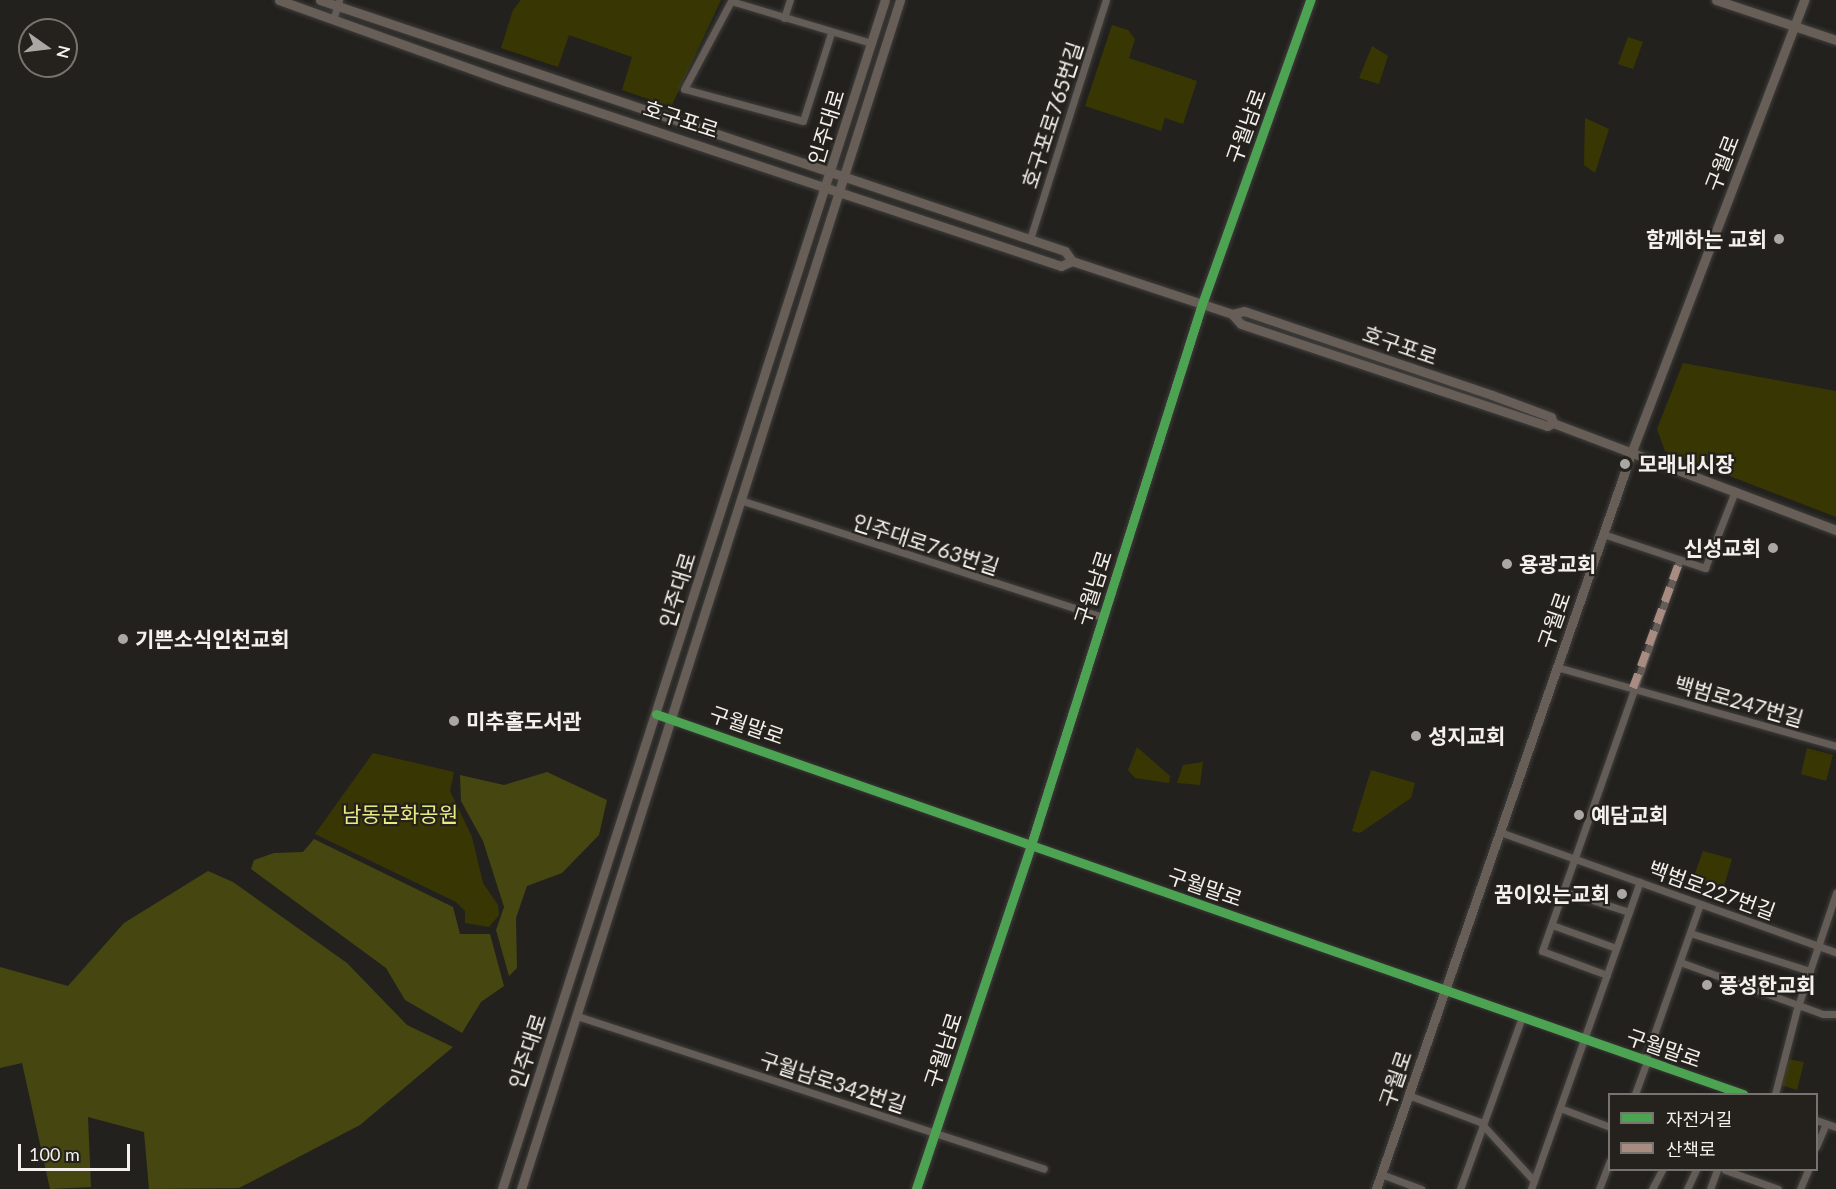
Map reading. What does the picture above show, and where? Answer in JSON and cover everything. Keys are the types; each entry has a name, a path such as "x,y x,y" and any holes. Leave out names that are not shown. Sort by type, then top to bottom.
{"main road":[{"name":"호구포로","path":"279,0 508,82 827,186 1061,266 1072,261"},
{"name":"호구포로","path":"320,0 338,3 1065,251 1072,261 1232,314 1240,324 1548,426 1553,423 1836,530"},
{"name":"인주대로","path":"502,1189 827,186 885,0"},
{"name":"인주대로","path":"521,1189 900,0"},
{"name":"구월남로","path":"916,1189 1031,844 1202,304 1310,0"},
{"path":"1716,0 1836,40"},
{"name":"구월로","path":"1376,1189 1632,451 1804,0"}],"street":[{"path":"784,18 790,0"},
{"name":"호구포로765번길","path":"1030,239 1106,0"},
{"path":"831,33 803,121 684,89 726,3 743,2 784,18 871,44"},
{"path":"333,20 338,3"},
{"path":"1603,534 1705,568 1735,491"},
{"name":"인주대로763번길","path":"740,500 1103,617"},
{"path":"1607,975 1542,951 1680,560"},
{"name":"백범로247번길","path":"1557,667 1836,746"},
{"name":"구월말로","path":"656,714 1737,1093"},
{"name":"백범로227번길","path":"1500,832 1836,952"},
{"path":"1531,1189 1640,882"},
{"path":"1564,891 1629,912"},
{"path":"1776,1093 1799,1004 1836,893"},
{"path":"1636,1093 1701,904"},
{"path":"1552,925 1616,948"},
{"path":"1690,933 1810,971"},
{"path":"1680,962 1823,1014 1836,1014"},
{"name":"구월남로342번길","path":"577,1016 1044,1169"},
{"path":"1460,1189 1522,1017"},
{"path":"1408,1095 1482,1126 1534,1181"},
{"path":"1560,1108 1608,1126"},
{"path":"1818,1121 1836,1127"},
{"path":"1818,1143 1826,1124"},
{"path":"1599,1189 1608,1166"},
{"path":"1652,1189 1661,1171"},
{"path":"1687,1189 1696,1171"},
{"path":"1710,1189 1717,1171"},
{"path":"1728,1171 1778,1189"},
{"path":"1800,1189 1808,1171"},
{"path":"1381,1174 1421,1189"}],"green space":[{"path":"521,0 721,0 671,107 622,90 632,57 569,35 558,67 501,48 513,10"},
{"path":"1112,25 1128,30 1135,39 1129,58 1197,81 1183,124 1165,118 1161,131 1085,106"},
{"path":"1628,37 1643,42 1633,69 1618,64"},
{"path":"1372,46 1388,56 1379,84 1359,78"},
{"path":"1585,118 1609,129 1595,173 1584,165"},
{"path":"1683,363 1836,391 1836,517 1665,451 1657,429"},
{"path":"1137,747 1170,776 1169,783 1135,778 1128,770"},
{"path":"1807,748 1833,755 1826,781 1801,774"},
{"name":"남동문화공원","path":"373,753 454,772 450,791 472,837 483,883 498,905 499,915 489,927 465,923 465,911 456,902 315,834"},
{"path":"1203,762 1200,785 1177,783 1183,765"},
{"path":"1371,770 1415,783 1411,798 1360,833 1352,831"},
{"path":"1703,851 1732,859 1724,886 1693,879"},
{"path":"1787,1059 1804,1062 1797,1090 1781,1085"}],"shaded area":[{"path":"547,772 607,800 599,835 562,873 527,886 516,918 517,968 509,976 496,930 504,907 483,841 461,801 460,775 504,785"},
{"path":"314,839 453,907 460,934 490,934 504,986 481,1002 462,1033 405,1000 386,968 251,869 254,860 274,853 303,852"},
{"path":"208,871 233,882 347,963 407,1025 453,1047 360,1125 239,1188 149,1189 144,1132 88,1117 91,1187 50,1189 22,1063 0,1068 0,967 68,986 124,923"}],"marked path":[{"path":"1633,688 1680,560"}],"cycle path":[{"path":"916,1189 1031,845 1202,304 1310,0"},
{"path":"656,714 1740,1093"}],"place":[{"name":"함께하는 교회","path":"1779,239"},
{"name":"모래내시장","path":"1625,464"},
{"name":"신성교회","path":"1773,548"},
{"name":"용광교회","path":"1507,564"},
{"name":"기쁜소식인천교회","path":"123,639"},
{"name":"미추홀도서관","path":"454,721"},
{"name":"성지교회","path":"1416,736"},
{"name":"예담교회","path":"1579,815"},
{"name":"꿈이있는교회","path":"1622,894"},
{"name":"풍성한교회","path":"1707,985"}]}
